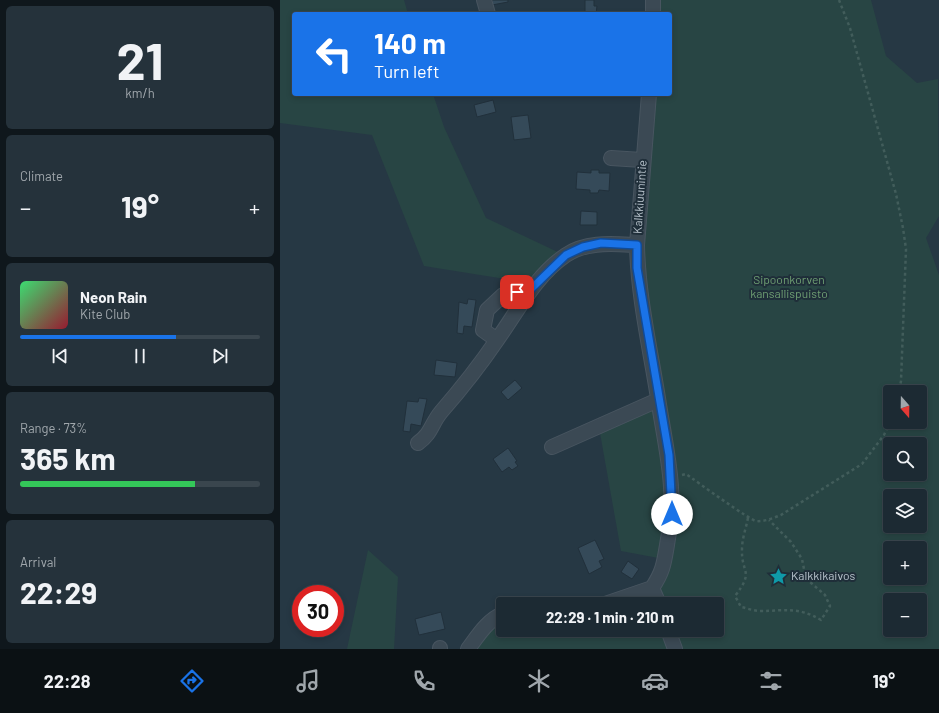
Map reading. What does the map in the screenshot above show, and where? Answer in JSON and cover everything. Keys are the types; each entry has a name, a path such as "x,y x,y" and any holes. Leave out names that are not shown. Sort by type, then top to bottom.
{"street":[{"path":"484,0 487,12"},
{"path":"652,12 653,0"},
{"name":"Kalkkiuunintie","path":"649,96 642,160 637,268 658,400 669,455 673,505 672,524 661,574 652,588"},
{"path":"611,158 642,160"},
{"path":"418,443 427,437 438,415 498,340 531,289 566,255 583,247 601,243 637,245"},
{"path":"498,340 483,330 487,310 503,296 531,289"},
{"path":"552,447 658,400"},
{"path":"626,597 652,588 656,597"},
{"path":"468,649 478,634 496,618"},
{"path":"671,637 675,649"}],"path":[{"path":"839,0 850,28 896,194 903,228 906,249 906,267 900,385"},
{"path":"678,476 686,474 735,507 748,518 756,522 769,520 781,515 862,464 884,435 887,429"},
{"path":"748,518 742,547 742,557 747,570 746,582 735,596 741,607 758,611 792,609 812,614 821,620 830,606 825,595 810,582 804,570 802,559 791,542 769,520"}],"green space":[{"path":"280,0 404,0 407,12 292,12 292,96 434,96 444,127 486,218 562,254 531,283 424,266 372,135 280,123"},
{"name":"Sipoonkorven kansallispuisto","path":"653,0 871,0 886,56 917,83 938,79 939,216 926,238 939,275 939,649 473,649 496,625 496,637 724,637 724,597 642,597 658,590 669,560 621,551 600,433 659,406 635,245 645,96 672,96 672,12 651,12"},
{"path":"368,550 398,577 394,649 347,649"}],"building":[{"path":"492,0 508,0 508,2 492,5"},
{"path":"585,0 594,0 594,6 597,6 596,12 585,12"},
{"path":"493,100 496,112 477,117 474,105"},
{"path":"528,115 531,138 514,140 511,117"},
{"path":"591,170 599,170 599,173 610,173 609,191 599,190 598,193 590,193 590,190 576,189 577,172 591,173"},
{"path":"581,211 597,212 597,225 580,225"},
{"path":"468,299 476,300 472,327 464,326 463,334 457,333 459,302 467,304"},
{"path":"436,360 457,363 455,377 434,375"},
{"path":"515,380 522,388 508,400 501,392"},
{"path":"419,398 427,399 421,426 411,424 410,432 403,431 407,401 418,402"},
{"path":"508,448 517,461 515,462 518,466 512,470 509,467 502,472 493,459"},
{"path":"595,540 604,559 599,561 602,567 589,574 578,548"},
{"path":"628,561 639,569 632,579 621,572"},
{"path":"441,612 445,629 419,635 415,619"}],"place":[{"name":"Kalkkikaivos","path":"778,576"}],"route":[{"path":"517,292 531,289 566,255 583,247 601,243 637,245 637,268 672,478 672,514"}]}
